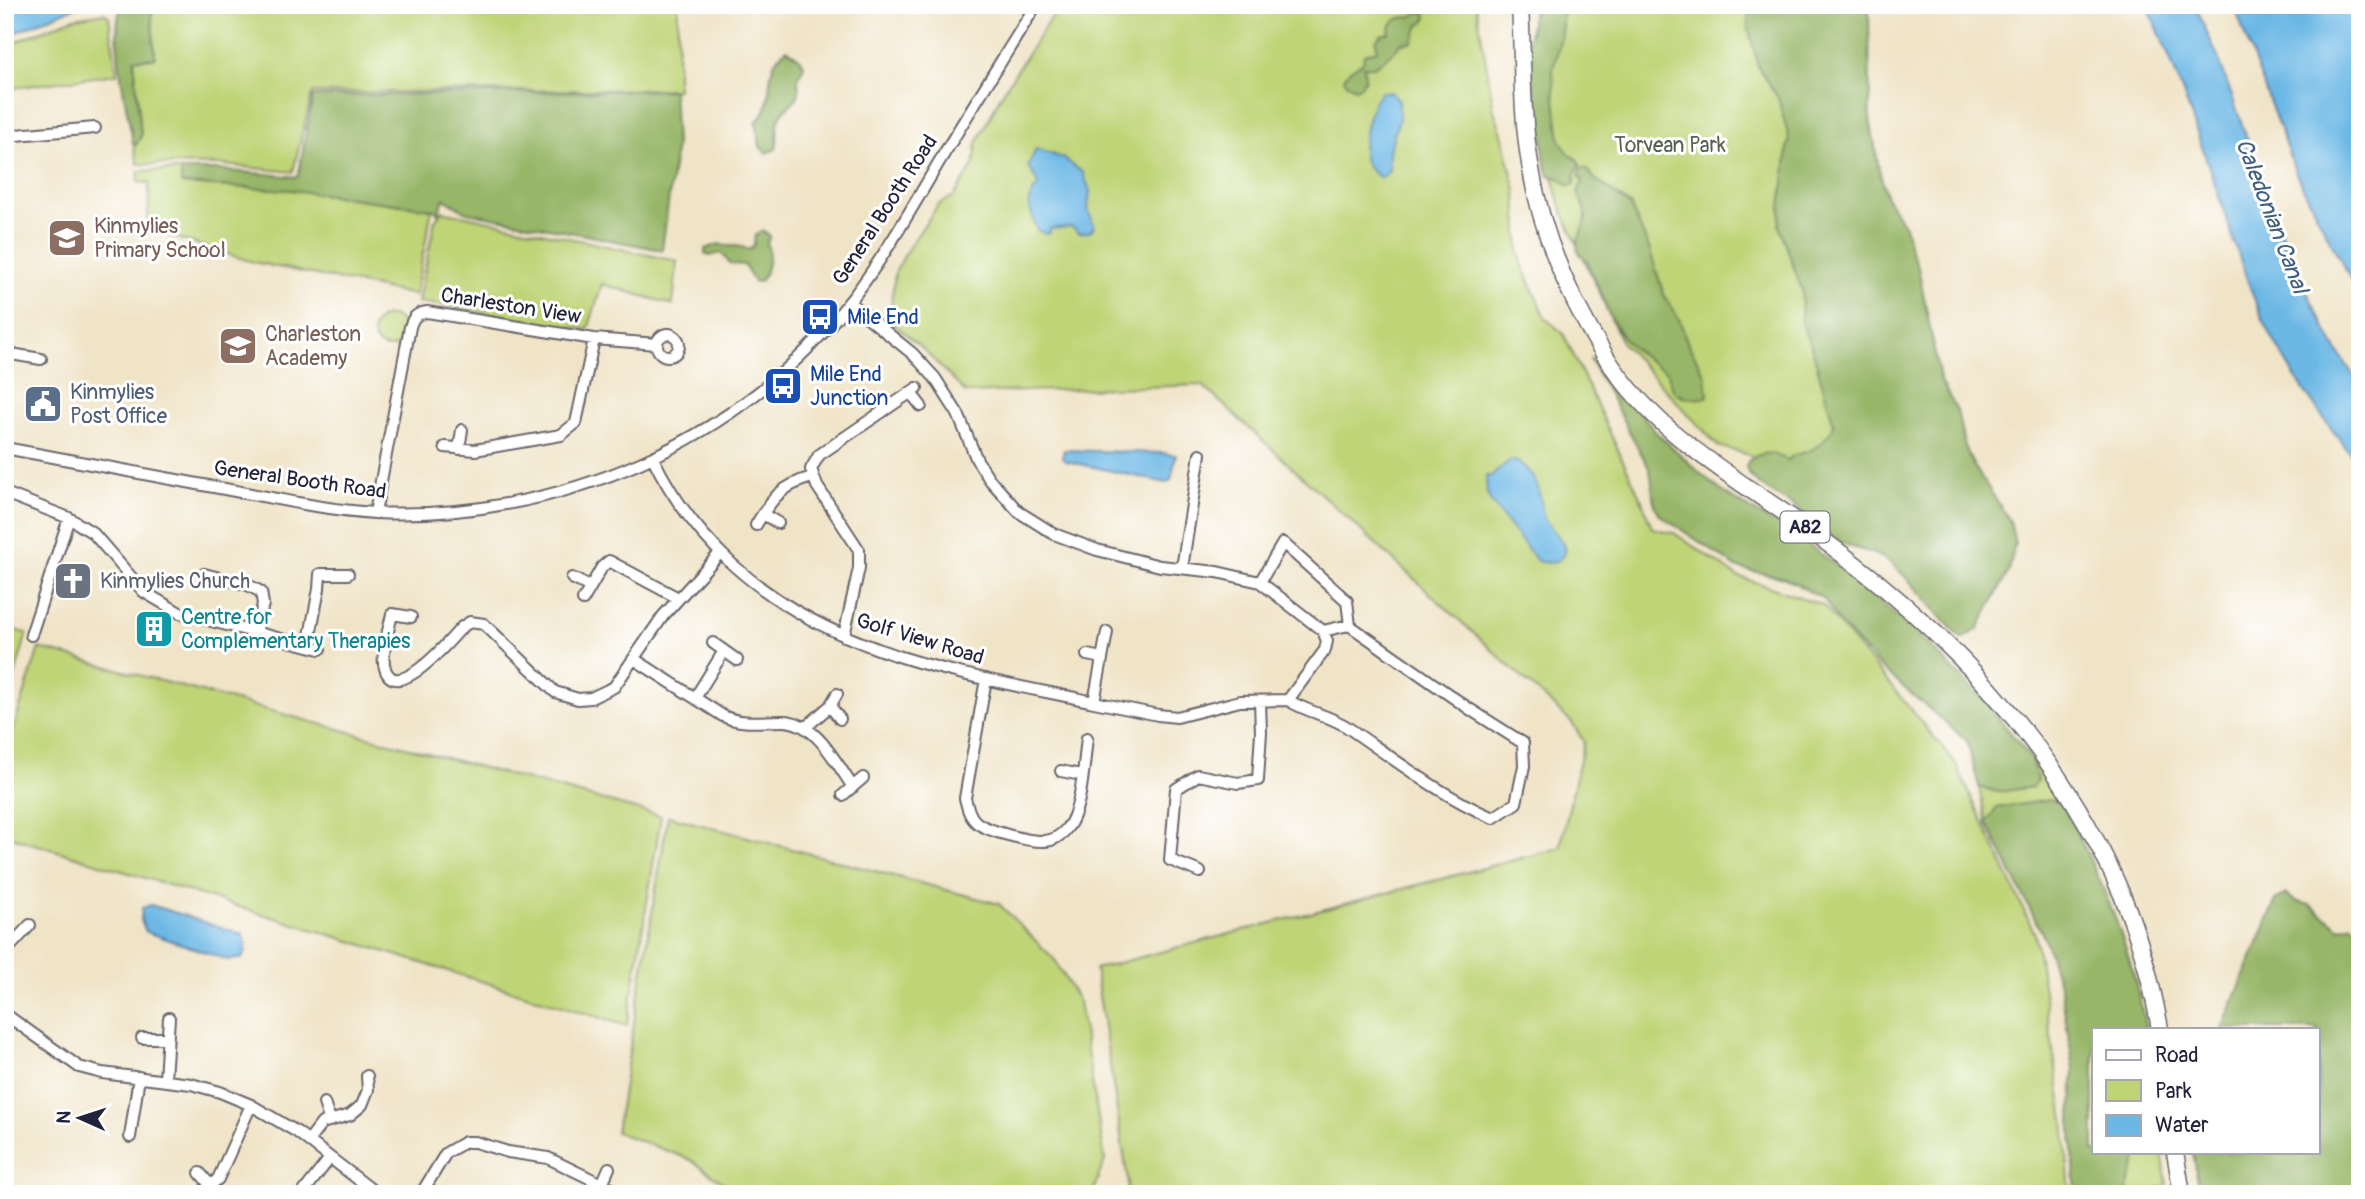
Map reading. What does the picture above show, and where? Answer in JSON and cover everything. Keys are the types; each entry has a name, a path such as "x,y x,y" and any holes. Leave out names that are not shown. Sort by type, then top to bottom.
{"highway":[{"name":"A82","path":"1520,5 1524,104 1530,163 1539,206 1550,246 1561,272 1581,315 1608,360 1646,406 1693,452 1805,527 1904,603 1955,650 1992,692 2062,783 2098,843 2123,896 2142,951 2161,1028"},
{"path":"2175,1154 2182,1194"}],"street":[{"name":"General Booth Road","path":"5,448 309,505 375,513 447,512 540,498 593,482 653,458 716,422 777,377 849,302 881,258 1036,5"},
{"path":"5,136 95,128"},
{"path":"849,302 913,355 935,378 958,414 977,460 990,480 1019,512 1038,526 1076,544 1160,566 1217,572 1260,582 1323,631 1326,641 1325,650 1288,700 1299,708 1344,725 1378,751 1483,814 1493,818 1516,803 1524,766 1523,743 1350,626 1323,631"},
{"name":"Charleston View","path":"375,513 410,327 418,313 427,312 594,339 657,344"},
{"name":"Charleston View","path":"445,447 475,450 561,435 570,430 576,423 594,339"},
{"path":"5,353 41,359"},
{"path":"844,636 859,568 859,550 812,477 811,469 819,455 914,390 921,406"},
{"path":"459,449 462,430"},
{"path":"1182,568 1200,454"},
{"name":"Golf View Road","path":"653,458 686,513 720,553 781,603 844,636 922,664 1158,715 1177,717 1240,701 1288,700"},
{"path":"756,525 777,495 788,486 812,477"},
{"path":"5,493 69,518 93,533 136,584 155,600 180,613 320,649"},
{"path":"762,514 778,523"},
{"path":"31,635 69,518"},
{"path":"1260,582 1283,543 1347,601 1350,626"},
{"path":"411,617 392,608 384,661 389,674 402,679 417,672 462,627 477,621 491,629 545,683 566,697 591,698 614,687 678,598 720,553"},
{"path":"308,646 319,589 319,561"},
{"path":"583,600 605,563 613,561 678,598"},
{"path":"204,574 224,575 261,592 263,604 256,633"},
{"path":"320,574 348,574"},
{"path":"572,578 590,587"},
{"path":"1094,702 1107,632"},
{"path":"713,643 737,660"},
{"path":"695,698 724,651"},
{"path":"1087,655 1102,658"},
{"path":"634,659 736,722 785,721 806,727 853,787"},
{"path":"986,679 965,790 968,811 976,822 1032,841 1046,842 1059,837 1069,827 1075,812 1087,738"},
{"path":"806,727 830,706 836,694"},
{"path":"1200,872 1170,860 1176,789 1198,775 1238,783 1258,779 1260,701"},
{"path":"830,706 840,719"},
{"path":"1061,771 1082,775"},
{"path":"843,795 863,778"},
{"path":"5,952 30,925"},
{"path":"5,1014 79,1067 102,1073 165,1079 220,1092 251,1105 309,1140 377,1194"},
{"path":"165,1079 169,1018"},
{"path":"142,1038 168,1038"},
{"path":"309,1140 322,1123 350,1115 362,1105 368,1090 367,1076"},
{"path":"130,1136 139,1077"},
{"path":"324,1103 329,1119"},
{"path":"200,1194 211,1186 221,1172 251,1105"},
{"path":"135,1116 148,1118"},
{"path":"421,1194 446,1153 465,1142 548,1158 620,1193"},
{"path":"302,1194 330,1158"},
{"path":"602,1184 610,1168"},
{"path":"200,1173 211,1186"}],"green space":[{"path":"122,5 156,5 151,8 155,58 134,59 141,136 136,145 133,143 118,53 118,18"},
{"path":"156,5 678,5 677,89 312,93 293,172 225,165 138,164 133,143 136,144 141,136 134,59 155,58 151,8"},
{"path":"1061,5 1476,5 1494,110 1516,191 1522,264 1545,318 1563,333 1642,501 1652,528 1674,533 1737,576 1823,605 1955,762 2035,934 2064,1120 2070,1194 1127,1194 1128,1181 1095,969 1560,848 1584,742 1572,723 1202,385 966,393 923,349 889,320 895,273 907,250 938,205 954,196 974,164 977,143 1001,95"},
{"name":"Torvean Park","path":"1533,5 1756,5 1794,127 1839,431 1799,469 1718,446 1622,343 1562,210 1546,152 1538,86"},
{"path":"1535,5 1563,5 1561,38 1553,70 1560,140 1580,164 1575,174 1575,184 1569,186 1561,179 1549,175 1545,165 1528,45 1532,15 1537,11"},
{"path":"1749,5 1869,5 1870,119 1879,169 1887,198 1906,228 1909,245 1918,267 1940,379 1957,411 1964,443 1972,463 2010,521 2015,544 2009,571 1978,629 1962,639 1908,579 1888,561 1843,543 1821,530 1800,510 1759,484 1746,468 1749,460 1765,453 1788,460 1796,454 1809,451 1824,440 1834,425 1813,352 1801,322 1802,291 1779,225 1789,138 1778,98 1758,66 1748,26"},
{"path":"1424,12 1427,17 1419,25 1412,42 1401,43 1374,67 1364,66 1365,78 1361,86 1355,88 1347,84 1344,78 1350,70 1363,62 1364,54 1377,50 1376,40 1389,33 1393,22"},
{"path":"104,13 109,17 117,74 5,89 5,46 74,18"},
{"path":"787,49 804,65 798,79 799,94 779,120 776,149 766,153 760,147 756,122 766,108 772,69"},
{"path":"673,90 676,144 662,250 467,212 444,199 438,213 432,209 291,190 181,184 181,170 220,170 298,177 313,96"},
{"path":"1581,167 1630,205 1648,245 1664,295 1679,319 1688,344 1706,376 1708,396 1695,398 1676,393 1667,372 1632,347 1613,323 1588,261 1578,250 1578,239 1586,214 1578,192 1583,181 1579,175"},
{"path":"181,170 181,184 291,190 432,209 415,295 253,262 148,229 149,183 138,182 139,171"},
{"path":"442,211 677,261 673,305 602,284 588,330 418,302 435,220"},
{"path":"762,231 770,236 767,243 768,263 760,281 754,282 744,265 730,264 722,253 709,256 705,253 705,249 719,244 740,246 749,250 754,245 755,235"},
{"path":"389,316 401,320 405,332 401,344 389,348 377,344 373,332 377,320"},
{"path":"1590,359 1599,360 1656,432 1700,473 1724,493 1800,539 1849,574 1924,640 1987,704 2031,758 2037,780 2033,787 1998,792 1979,787 1967,741 1881,668 1841,625 1824,599 1785,578 1738,568 1660,515 1654,502 1648,466"},
{"path":"5,628 27,633 12,685 5,686"},
{"path":"39,648 661,816 627,1026 5,835 5,755"},
{"path":"2031,758 2061,803 2050,800 1997,808 1986,822 1979,787 1998,792 2037,780"},
{"path":"2050,800 2061,803 2089,857 2123,941 2146,1028 2092,1028 2092,1154 2138,1154 2126,1194 2076,1194 2071,1121 2074,1070 2061,990 2045,939 1986,822 1997,808"},
{"path":"668,816 999,904 1054,959 1079,1002 1105,1160 1092,1194 740,1194 689,1159 616,1132"},
{"path":"2286,894 2295,901 2310,905 2340,928 2351,924 2360,930 2360,1194 2200,1194 2193,1154 2320,1154 2320,1028 2222,1028 2276,900"},
{"path":"2138,1154 2162,1154 2167,1185 2156,1189 2153,1194 2126,1194"}],"water":[{"path":"5,5 80,5 5,37"},
{"name":"Caledonian Canal","path":"2147,5 2195,5 2219,60 2291,261 2333,343 2360,386 2360,465 2307,395 2263,319 2180,84"},
{"path":"2234,5 2360,5 2360,298 2297,176"},
{"path":"1380,92 1391,92 1399,100 1399,119 1389,151 1389,171 1381,178 1366,165 1363,146 1369,116"},
{"path":"1036,149 1063,158 1083,173 1090,191 1088,208 1094,227 1089,232 1079,233 1072,227 1050,229 1050,233 1045,234 1037,230 1029,205 1039,184 1028,166"},
{"path":"1064,450 1176,455 1171,480 1166,483 1066,461 1062,458"},
{"path":"1510,460 1526,468 1536,484 1544,518 1563,544 1563,555 1556,561 1537,561 1487,494 1486,476 1492,476"},
{"path":"151,905 242,934 246,946 242,958 228,960 146,932 141,920 142,908"}],"place":[{"name":"Kinmylies Primary School","path":"67,238"},
{"name":"Mile End","path":"820,317"},
{"name":"Charleston Academy","path":"238,346"},
{"name":"Mile End Junction","path":"783,386"},
{"name":"Kinmylies Post Office","path":"43,404"},
{"name":"Kinmylies Church","path":"73,581"},
{"name":"Centre for Complementary Therapies","path":"154,629"}]}
